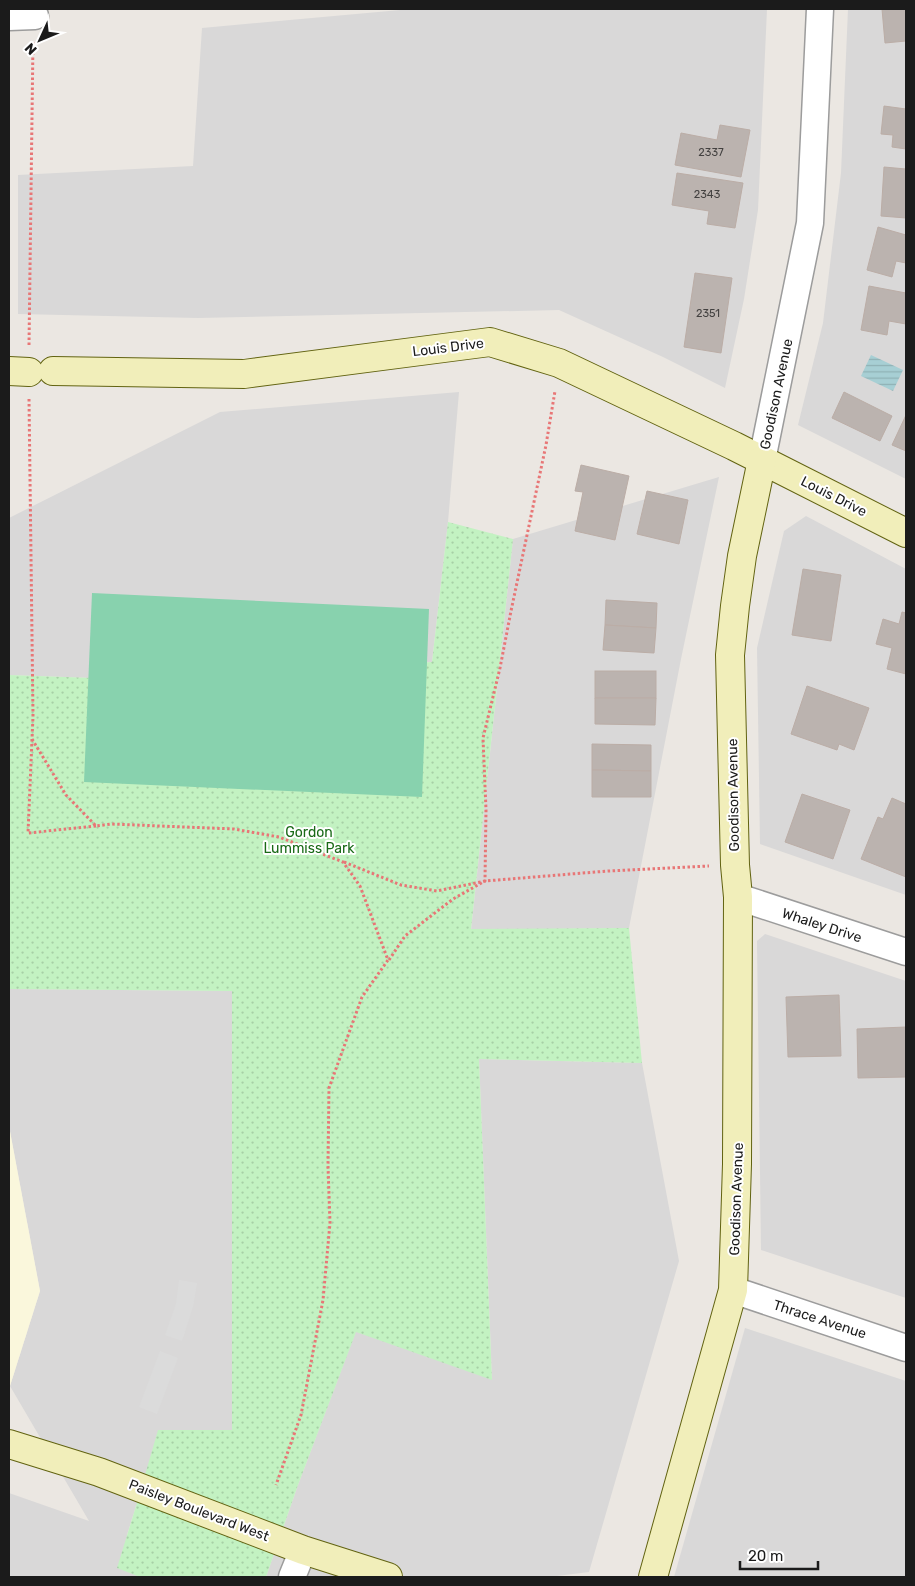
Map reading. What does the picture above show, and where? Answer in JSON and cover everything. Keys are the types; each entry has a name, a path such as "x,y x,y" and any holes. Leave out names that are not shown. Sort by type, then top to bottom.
{"street":[{"name":"Goodison Avenue","path":"653,1577 733,1290 737,1164 738,898 735,865 730,655 742,556 810,224 820,9"},
{"path":"9,17 35,16"},
{"name":"Louis Drive","path":"30,371 244,374 490,342 559,362 762,460 906,533"},
{"name":"Whaley Drive","path":"738,898 906,952"},
{"name":"Thrace Avenue","path":"733,1290 906,1348"},
{"name":"Paisley Boulevard West","path":"9,1444 98,1472 303,1550 388,1577"},
{"path":"292,1577 303,1550"}],"path":[{"path":"35,16 32,56 30,371 32,739 28,833 111,824 234,830 279,837 402,886 437,892 485,881 608,871 735,865"},
{"path":"485,881 486,810 483,738 500,668 546,445 559,362"},
{"path":"32,739 66,795 96,826"},
{"path":"344,862 360,886 388,960"},
{"path":"276,1485 301,1415 323,1300 330,1223 328,1088 362,997 405,936 453,899 485,881"}],"shaded area":[{"path":"411,9 767,9 758,210 744,299 725,388 663,357 559,310 198,318 18,314 18,175 193,166 202,28"},
{"path":"848,9 906,9 906,479 798,425 823,323 841,173"},
{"path":"459,392 448,522 432,662 149,680 9,675 9,518 220,412"},
{"path":"719,477 681,659 629,928 471,930 513,539"},
{"path":"806,516 906,569 906,895 760,844 757,648 784,531"},
{"path":"765,934 906,981 906,1298 761,1250 757,941"},
{"path":"9,989 232,991 232,1430 136,1506 127,1535 248,1577 9,1577 9,1493 89,1521 10,1386 40,1291 9,1126"},
{"path":"479,1059 642,1063 679,1261 589,1572 549,1577 266,1577 298,1485 356,1331 492,1379"},
{"path":"9,1126 40,1291 10,1386 9,1386"},
{"path":"179,1280 197,1283 193,1307 182,1341 165,1335 176,1304"},
{"path":"745,1328 906,1381 906,1577 674,1577"},
{"path":"160,1351 178,1358 157,1414 139,1407"}],"green space":[{"name":"Gordon Lummiss Park","path":"448,522 513,539 471,929 629,928 642,1063 479,1059 492,1380 356,1332 298,1485 266,1577 140,1577 117,1568 158,1430 232,1430 232,991 9,989 9,675 149,680 432,662"},
{"path":"92,593 429,609 422,797 84,782"}],"water":[{"path":"871,355 903,370 893,391 861,376"}],"building":[{"path":"882,9 906,9 906,41 885,43"},
{"path":"884,106 906,109 906,149 892,147 893,135 881,134"},
{"path":"720,125 750,130 741,177 675,165 681,133 717,140"},
{"path":"884,167 906,169 906,218 881,216"},
{"path":"677,173 743,183 735,228 707,224 709,211 672,205"},
{"path":"878,227 906,235 906,263 896,261 892,277 867,270"},
{"path":"695,273 732,278 721,353 684,347"},
{"path":"869,286 906,293 906,324 889,321 887,335 861,330"},
{"path":"844,392 892,416 880,441 832,418"},
{"path":"906,415 906,451 892,445"},
{"path":"581,465 629,476 615,540 575,531 583,492 575,491"},
{"path":"647,491 688,500 679,544 637,534"},
{"path":"803,569 841,575 831,641 792,635"},
{"path":"606,600 657,603 656,628 605,625"},
{"path":"902,612 906,613 906,674 887,669 892,648 876,644 883,619 899,624"},
{"path":"605,625 656,628 654,653 603,650"},
{"path":"595,671 656,671 656,698 595,698"},
{"path":"807,686 869,708 854,750 839,744 837,750 791,734"},
{"path":"595,698 656,698 655,725 595,724"},
{"path":"592,744 651,745 651,771 592,770"},
{"path":"592,770 651,771 651,797 592,797"},
{"path":"802,794 850,810 833,859 785,842"},
{"path":"892,798 906,804 906,877 861,859 878,817 883,819"},
{"path":"839,995 841,1056 788,1057 786,997"},
{"path":"906,1027 906,1077 858,1078 857,1029"}]}
